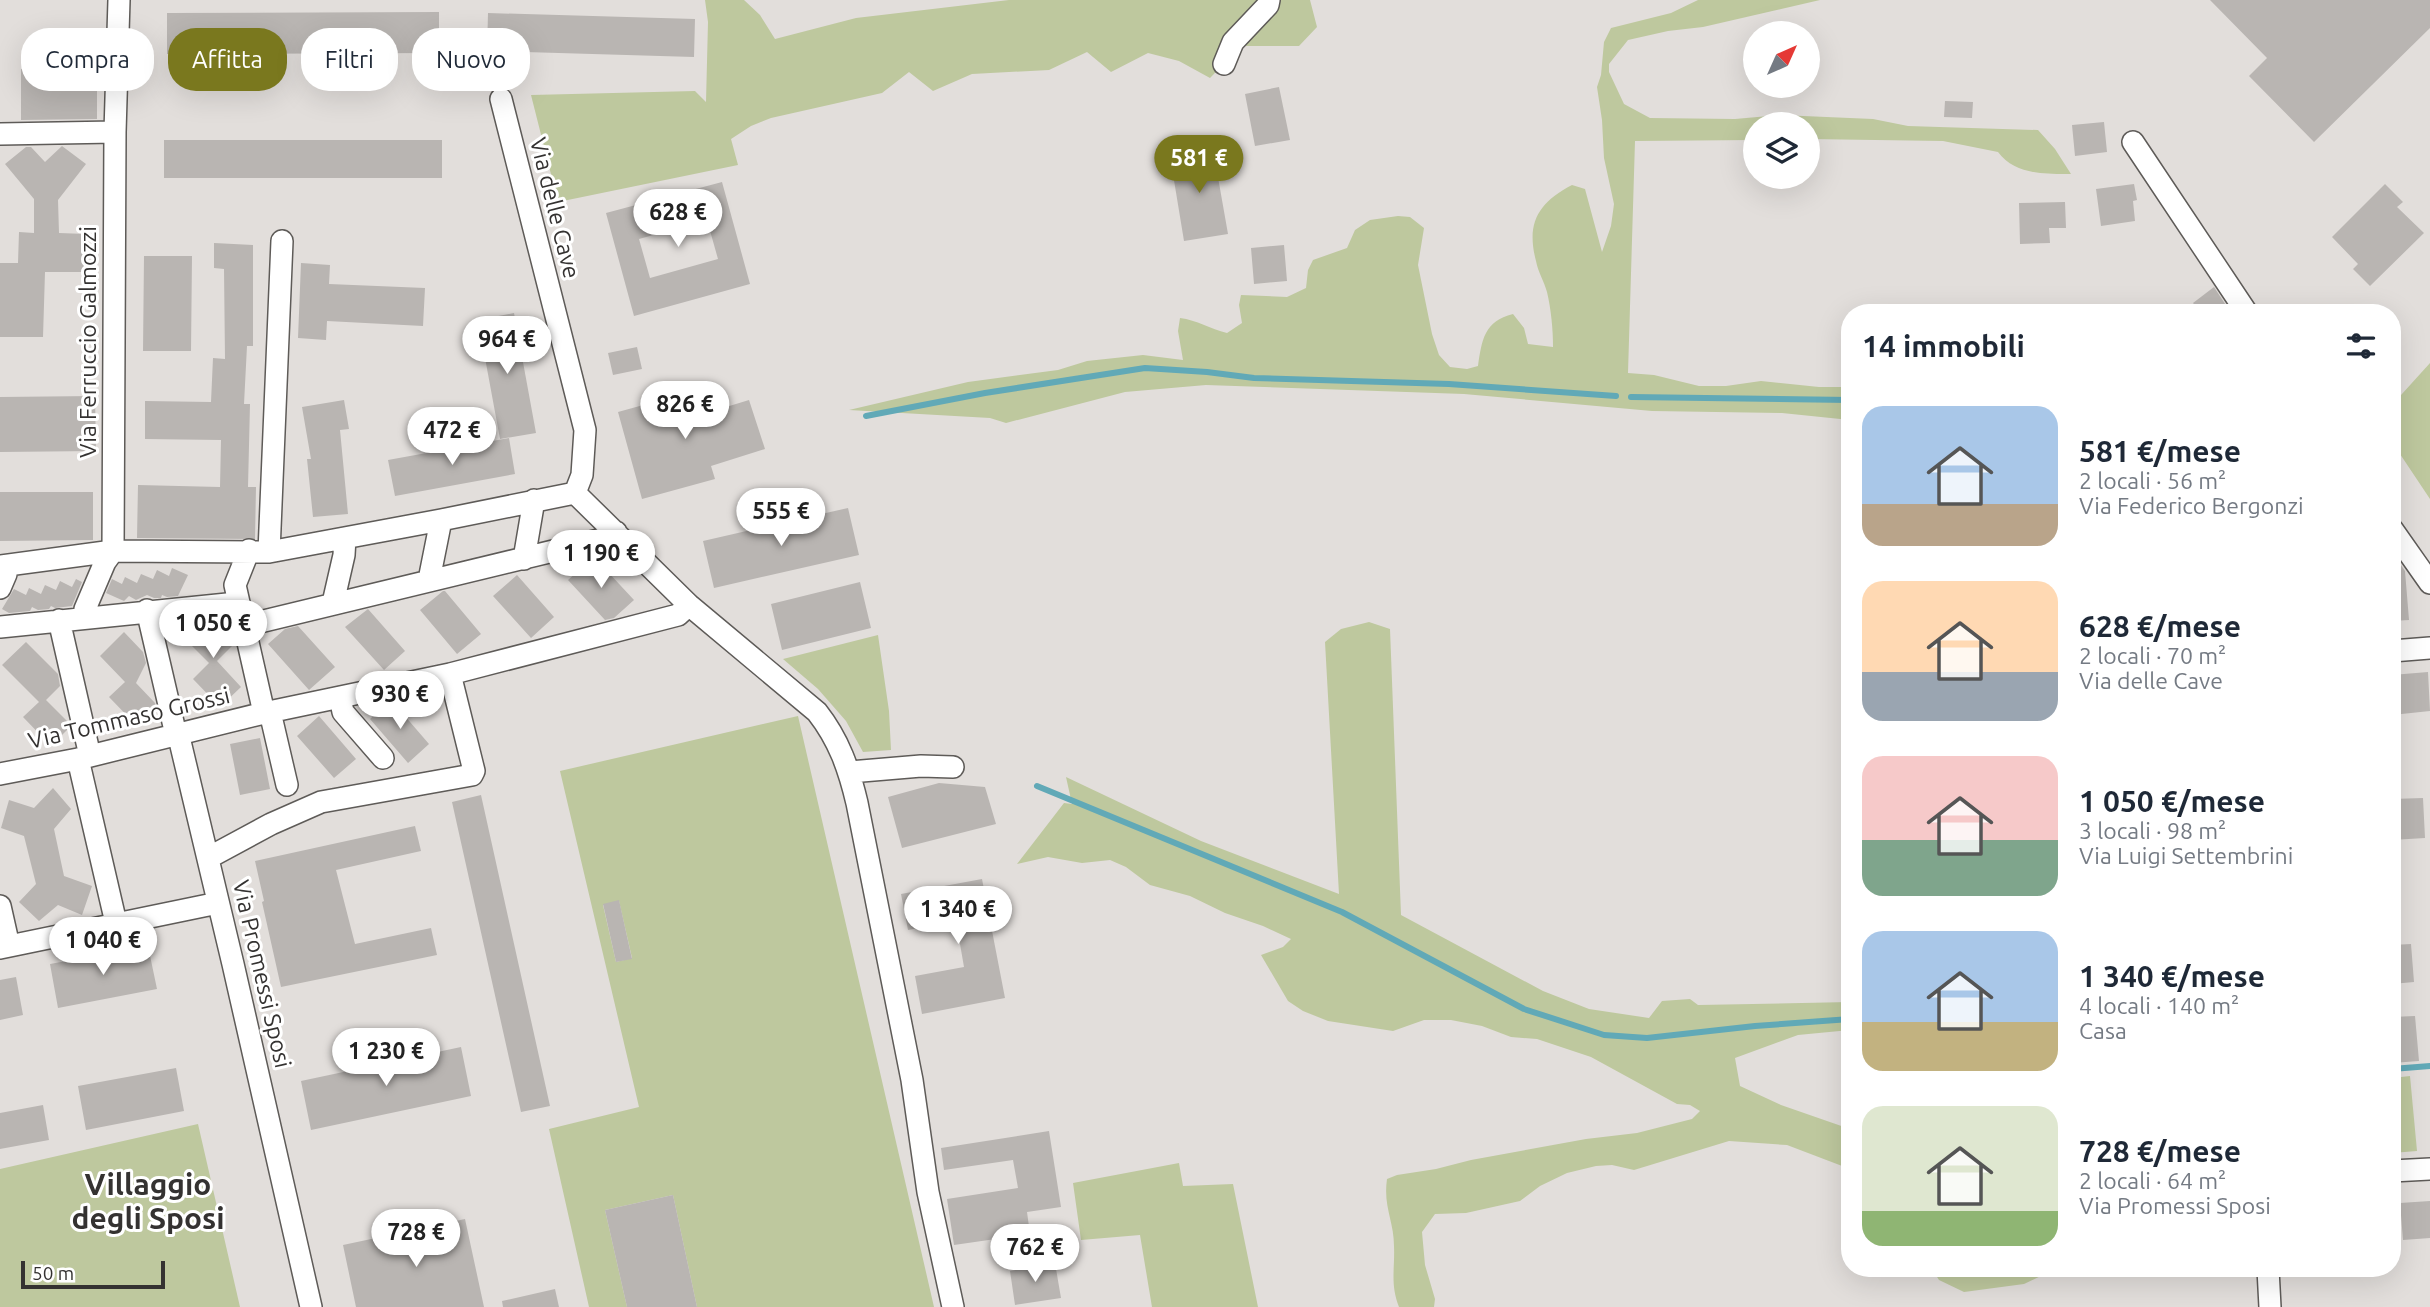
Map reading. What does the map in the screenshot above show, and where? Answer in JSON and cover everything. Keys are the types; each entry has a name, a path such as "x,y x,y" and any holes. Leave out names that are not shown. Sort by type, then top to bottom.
{"street":[{"name":"Via Ferruccio Galmozzi","path":"113,551 115,132 119,0"},
{"path":"1224,64 1233,42 1268,5 1269,0"},
{"name":"Via delle Cave","path":"500,99 585,430 582,475 575,493"},
{"path":"0,134 115,132"},
{"path":"2133,142 2241,304"},
{"path":"282,241 259,551 235,585 243,626 288,785"},
{"path":"2,576 113,551 259,551 345,538 575,493 689,605 817,712 837,742 850,772 912,1080 928,1192 953,1307"},
{"path":"524,559 534,500"},
{"path":"429,580 442,520"},
{"path":"243,626 524,559 607,538 616,532"},
{"path":"333,603 344,555 345,538"},
{"path":"2401,542 2430,583"},
{"path":"84,617 95,586 113,551"},
{"path":"0,627 146,610 237,603"},
{"name":"Via Tommaso Grossi","path":"1,768 84,758 267,712 450,674 678,615 689,605"},
{"name":"Via Promessi Sposi","path":"146,610 208,858 311,1307"},
{"path":"59,620 116,923"},
{"path":"2401,650 2430,648"},
{"name":"Via Promessi Sposi","path":"208,858 271,824 321,802 472,775 474,771 450,674"},
{"path":"340,697 343,712 383,758"},
{"path":"850,772 921,766 953,767"},
{"path":"0,906 5,947 218,903"},
{"path":"2401,1171 2430,1169"},
{"path":"2268,1277 2270,1307"}],"green space":[{"path":"705,0 744,0 760,15 775,39 856,18 1009,0 1310,0 1317,27 1299,46 1241,46 1210,78 1179,61 1148,53 1111,72 1087,52 1049,70 972,74 933,91 909,72 882,93 771,118 751,126 731,139 738,165 558,202 531,95 695,91 706,102 708,22"},
{"path":"1698,0 1820,0 1703,27 1628,40 1609,64 1609,72 1624,104 1650,118 1743,118 1743,140 1635,141 1628,373 1654,375 1699,386 1726,386 1761,381 1841,387 1841,419 1782,413 1652,411 1464,394 1206,385 1125,392 1006,423 990,418 849,410 968,382 1058,370 1087,361 1143,355 1183,360 1178,331 1180,318 1227,333 1242,323 1239,305 1241,295 1287,297 1306,288 1308,270 1313,260 1347,248 1355,230 1370,220 1398,216 1410,217 1424,228 1418,265 1432,334 1439,355 1450,367 1467,369 1478,366 1483,340 1490,327 1503,317 1513,314 1524,328 1528,344 1553,347 1552,319 1546,288 1533,248 1534,225 1543,207 1560,192 1572,185 1585,189 1602,252 1611,226 1614,204 1604,158 1597,87 1601,75 1604,42 1611,28 1671,13"},
{"path":"1820,117 1873,119 1908,126 2038,130 2055,149 2071,174 2031,172 2013,165 1998,152 1943,141 1820,139"},
{"path":"2430,363 2430,499 2401,456 2401,395"},
{"path":"1369,622 1390,629 1401,915 1543,991 1589,1009 1649,1018 1662,1001 1690,999 1698,1005 1841,1002 1841,1031 1798,1035 1735,1058 1740,1086 1781,1105 1841,1126 1841,1166 1787,1145 1729,1141 1634,1170 1612,1165 1567,1173 1540,1186 1520,1201 1466,1213 1435,1214 1422,1232 1425,1265 1435,1299 1434,1307 1399,1307 1394,1284 1394,1237 1386,1198 1387,1179 1471,1160 1586,1139 1637,1133 1692,1119 1700,1111 1690,1105 1677,1104 1591,1057 1537,1039 1511,1037 1482,1026 1451,1020 1424,1020 1393,1031 1328,1021 1303,1011 1288,1001 1261,955 1283,947 1291,939 1190,896 1150,885 1126,867 1110,860 1082,863 1048,857 1017,864 1064,803 1072,804 1066,777 1201,841 1339,894 1325,642 1341,629"},
{"path":"878,635 889,711 891,750 863,752 846,721 818,689 783,659"},
{"path":"798,716 934,1307 697,1307 673,1195 605,1210 627,1307 589,1307 549,1129 639,1107 560,771","holes":["619,901 632,958 616,962 603,905"]},
{"path":"2410,1076 2417,1151 2401,1152 2401,1077"},
{"path":"198,1124 240,1307 0,1307 0,1169"},
{"path":"1179,1163 1183,1186 1233,1184 1258,1307 1152,1307 1140,1235 1081,1240 1073,1183"},
{"path":"1937,1277 2039,1277 2024,1284 1964,1292"}],"building":[{"path":"2210,0 2430,0 2430,28 2314,142 2249,76 2267,58"},
{"path":"439,12 439,28 412,28 412,53 398,53 398,28 301,28 301,54 287,54 287,28 168,28 167,54 167,13"},
{"path":"488,13 695,19 694,57 530,52 530,28 488,28"},
{"path":"1279,87 1290,140 1255,146 1245,94"},
{"path":"21,91 97,91 97,119 21,120"},
{"path":"1945,101 1973,102 1972,118 1944,117"},
{"path":"2104,122 2107,152 2075,156 2072,125"},
{"path":"164,140 442,140 442,178 164,178"},
{"path":"62,146 86,164 58,200 59,233 86,234 86,272 45,272 43,337 0,337 0,263 18,263 19,232 34,233 34,199 5,164 26,147 31,147 45,162"},
{"path":"1213,149 1228,234 1184,241 1170,156"},
{"path":"722,182 750,284 634,316 606,213","holes":["707,220 718,259 650,278 639,239"]},
{"path":"2134,184 2137,200 2133,201 2135,221 2101,226 2096,189"},
{"path":"2385,184 2403,202 2397,207 2424,233 2370,286 2353,269 2358,264 2332,237"},
{"path":"2065,202 2066,228 2049,228 2050,243 2020,244 2019,203"},
{"path":"214,243 253,245 253,346 247,346 244,404 250,404 248,487 256,487 255,539 137,538 138,485 220,487 221,440 145,439 145,401 211,402 213,358 225,359 224,269 214,268"},
{"path":"1284,245 1287,281 1254,284 1251,248"},
{"path":"144,256 192,256 191,351 143,351"},
{"path":"301,263 330,265 329,284 425,288 423,326 327,321 326,340 298,338"},
{"path":"2214,287 2225,304 2194,304"},
{"path":"514,313 536,433 500,439 478,320"},
{"path":"637,347 642,369 613,375 608,353"},
{"path":"694,391 700,415 749,400 765,449 711,466 715,479 642,499 618,412"},
{"path":"95,396 96,451 0,452 0,397"},
{"path":"344,400 349,429 340,430 348,514 313,517 307,459 311,459 302,407"},
{"path":"509,438 515,474 395,496 388,460"},
{"path":"0,492 93,492 93,540 0,541"},
{"path":"848,508 859,555 714,588 703,541"},
{"path":"594,557 634,600 614,618 605,620 568,580"},
{"path":"2401,565 2405,571 2409,620 2401,620"},
{"path":"172,568 188,575 178,596 162,595 161,598 154,598 147,595 136,600 129,596 124,601 106,593 112,579 122,584 125,577 137,583 141,574 153,579 157,570 169,576"},
{"path":"517,575 554,617 531,638 493,596"},
{"path":"76,579 82,582 72,606 51,606 49,609 38,610 32,607 30,611 9,613 2,609 14,589 26,595 29,588 41,594 45,585 56,590 60,581 72,587"},
{"path":"860,582 871,628 782,650 771,604"},
{"path":"443,591 481,634 457,654 420,610"},
{"path":"368,609 405,651 384,670 345,627"},
{"path":"213,619 235,643 217,661 241,687 220,707 193,679 209,663 183,637 201,620"},
{"path":"298,626 335,667 309,690 268,644 285,629"},
{"path":"124,632 143,652 146,663 136,683 156,707 137,726 109,697 125,682 100,656"},
{"path":"26,642 58,674 60,686 46,700 70,727 51,746 23,717 39,702 2,665"},
{"path":"2428,672 2430,711 2401,714 2401,674"},
{"path":"391,700 429,744 408,763 370,719"},
{"path":"319,716 356,759 334,778 297,736"},
{"path":"260,738 270,789 240,795 230,744"},
{"path":"939,783 985,787 996,824 902,848 888,797"},
{"path":"53,788 71,809 54,829 64,876 92,886 82,915 58,905 39,921 19,902 36,884 24,836 1,828 9,800 34,808"},
{"path":"481,795 550,1106 521,1112 452,802"},
{"path":"2423,798 2425,838 2401,839 2401,799"},
{"path":"415,826 421,851 336,870 355,944 431,928 437,955 281,987 255,861"},
{"path":"982,879 1005,998 922,1014 915,976 964,967 956,921 908,930 901,894"},
{"path":"619,900 632,959 616,962 603,904"},
{"path":"2411,944 2414,982 2401,983 2401,945"},
{"path":"148,946 157,989 58,1008 50,964"},
{"path":"16,977 23,1015 0,1020 0,980"},
{"path":"2415,1016 2419,1061 2401,1062 2401,1017"},
{"path":"461,1047 471,1096 311,1130 301,1081"},
{"path":"176,1068 184,1111 86,1130 78,1086"},
{"path":"43,1105 49,1140 0,1149 0,1113"},
{"path":"1049,1131 1061,1207 1027,1212 1030,1234 954,1245 947,1199 1018,1188 1013,1160 944,1170 941,1148"},
{"path":"673,1195 697,1307 627,1307 605,1210"},
{"path":"2430,1201 2430,1238 2403,1240 2401,1203"},
{"path":"465,1219 484,1307 356,1307 343,1245"},
{"path":"1055,1263 1061,1298 1015,1305 1010,1271"},
{"path":"555,1289 559,1307 503,1307 502,1301"}],"waterway":[{"path":"866,416 985,393 1145,368 1254,378 1449,384 1616,396"},
{"path":"1631,397 1841,400"},
{"path":"1037,786 1342,912 1524,1009 1604,1035 1647,1038 1841,1020"},
{"path":"2401,1068 2430,1066"}],"district":[{"name":"Villaggio degli Sposi","path":"148,1202"}]}
